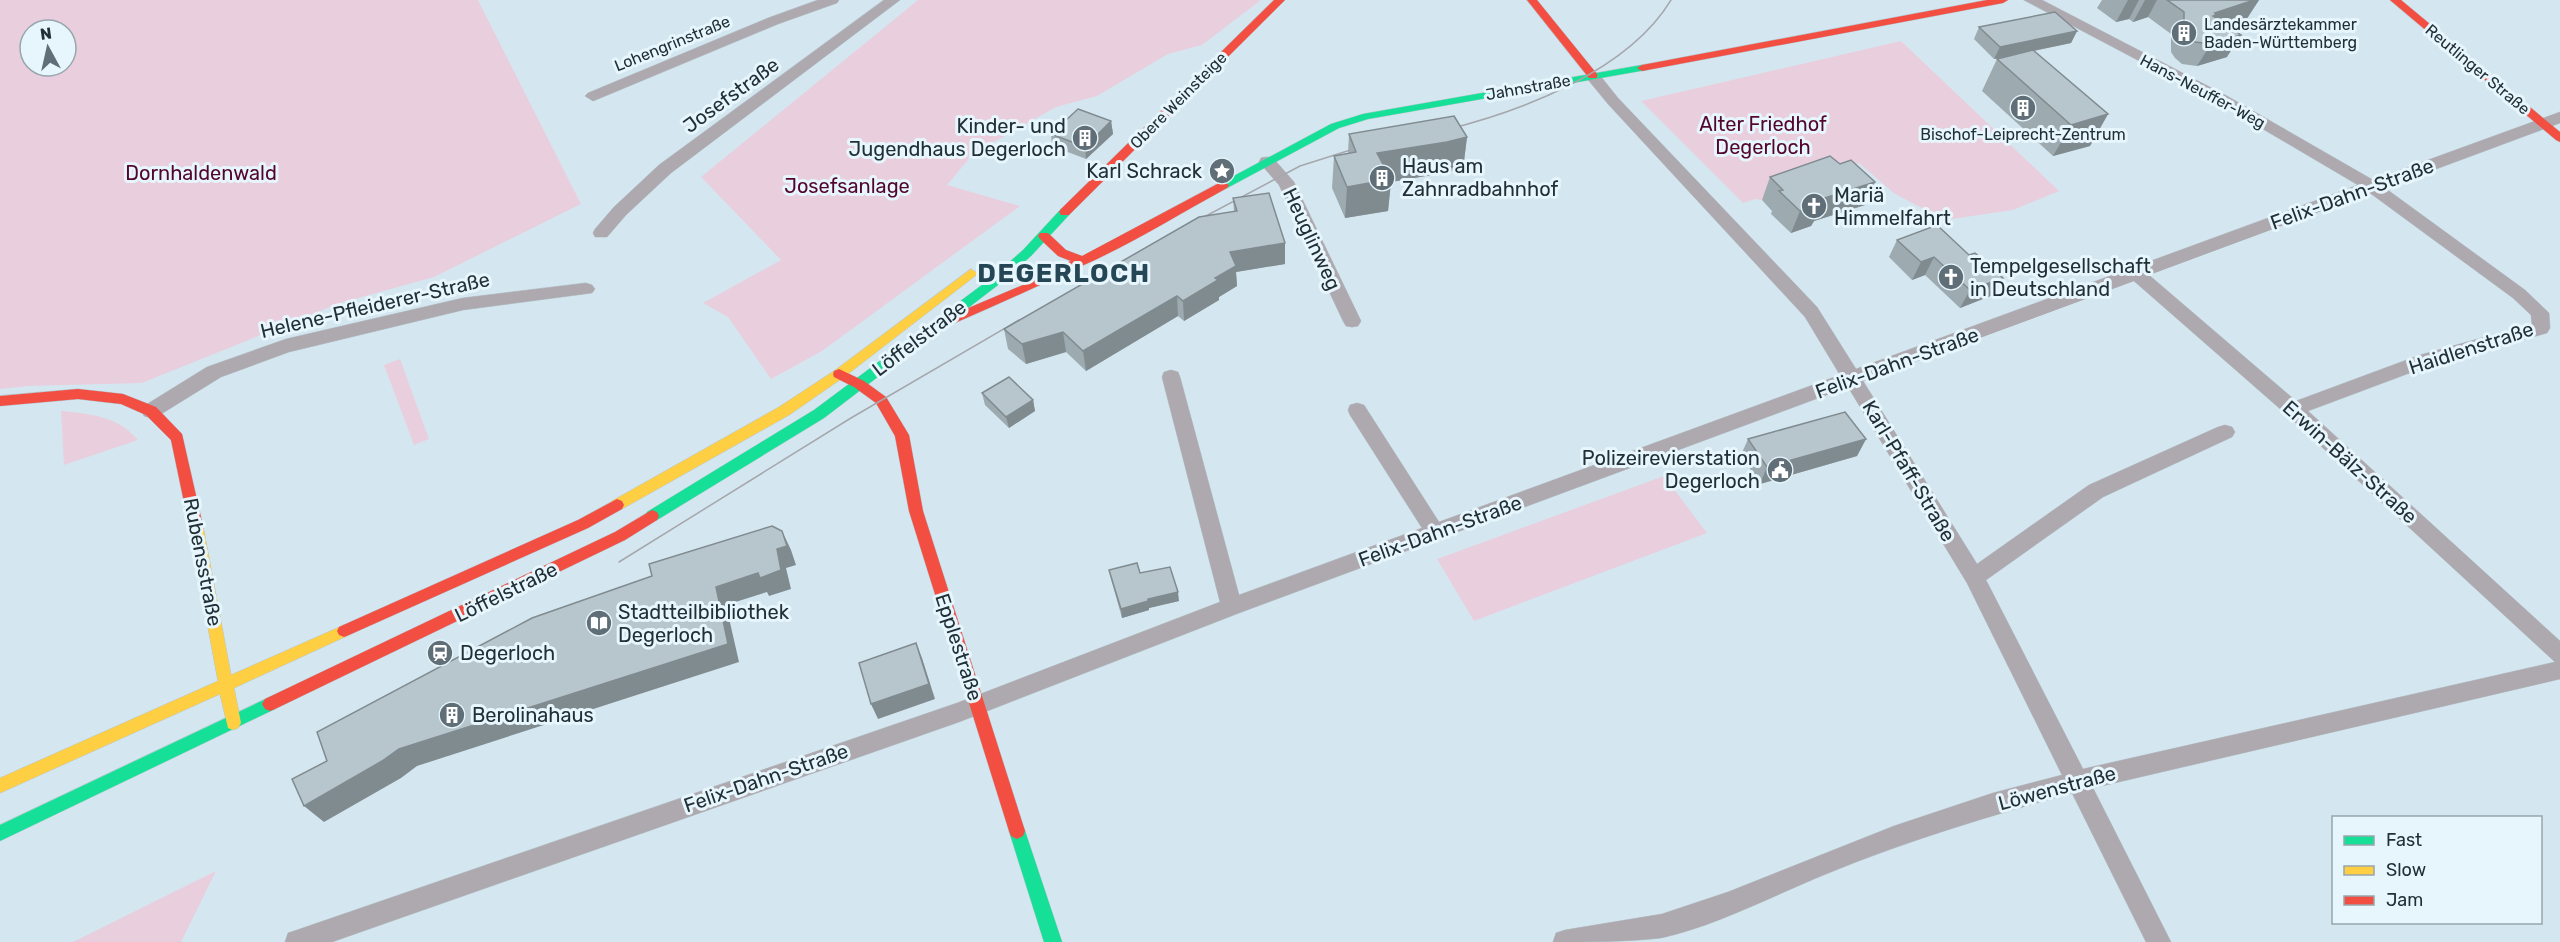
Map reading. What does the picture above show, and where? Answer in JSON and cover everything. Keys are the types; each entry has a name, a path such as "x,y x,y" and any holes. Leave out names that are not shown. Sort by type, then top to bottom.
{"main road":[{"name":"Obere Weinsteige","path":"1077,200 1280,0"},
{"name":"Karl-Pfaff-Straße","path":"1532,0 1593,76"},
{"name":"Jahnstraße","path":"937,326 1027,288 1050,274 1083,261 1335,126 1367,116 2003,0"},
{"name":"Reutlinger Straße","path":"2395,0 2552,120 2560,138"},
{"path":"1032,228 1077,200"},
{"name":"Löffelstraße","path":"0,833 620,536 819,414 994,282 1044,236 1077,200"},
{"path":"1044,236 1062,253 1083,261"},
{"name":"Löffelstraße","path":"0,786 584,524 783,411 839,374 983,264"},
{"name":"Jahnstraße","path":"947,292 1050,274"},
{"name":"Epplestraße","path":"839,374 859,384 881,400 902,435 916,511 1053,942"},
{"path":"0,400 78,394 123,399 151,411"},
{"name":"Rubensstraße","path":"151,411 177,438 187,479 233,723"}],"street":[{"name":"Lohengrinstraße","path":"592,96 773,21 832,0"},
{"name":"Josefstraße","path":"601,233 620,211 665,169 893,0"},
{"name":"Hans-Neuffer-Weg","path":"2031,0 2222,99 2373,187"},
{"name":"Karl-Pfaff-Straße","path":"1593,76 1613,101 1811,312 1974,577 2159,942"},
{"name":"Felix-Dahn-Straße","path":"302,941 978,704 1232,607 2552,120"},
{"name":"Heuglinweg","path":"1267,162 1286,182 1352,321"},
{"name":"Haidlenstraße","path":"2293,410 2426,360 2541,328 2540,313 2519,294 2373,187"},
{"name":"Erwin-Bälz-Straße","path":"2137,274 2293,410 2560,654"},
{"name":"Helene-Pfleiderer-Straße","path":"151,411 214,372 286,346 463,304 586,289"},
{"path":"1171,377 1232,607"},
{"path":"1357,410 1435,532"},
{"path":"1974,577 2096,491 2225,432"},
{"name":"Löwenstraße","path":"1565,942 1662,927 1730,903 1822,864 1894,837 1993,804 2078,781 2560,670"}],"green space":[{"name":"Dornhaldenwald","path":"0,0 478,0 581,204 434,277 340,303 142,383 28,386 0,389"},
{"name":"Josefsanlage","path":"918,0 1261,0 1202,45 1168,54 1097,96 1056,107 969,156 947,185 1020,206 822,351 771,379 728,317 703,303 781,260 701,177"},
{"name":"Alter Friedhof Degerloch","path":"1901,41 2059,191 2013,210 1945,220 1895,194 1859,163 1762,200 1755,199 1743,203 1641,101"},
{"path":"400,359 429,439 414,445 384,365"},
{"path":"61,411 93,415 113,421 138,440 64,465"},
{"path":"1664,476 1707,533 1474,621 1437,559"},
{"path":"216,871 181,942 73,942"}],"building":[{"path":"2167,0 2254,0 2215,13 2217,14 2213,16 2241,35 2211,44 2195,42 2188,36 2184,30 2184,12"},
{"path":"2055,12 2077,31 2000,47 1979,27"},
{"path":"2033,50 2108,114 2071,125 1997,59"},
{"path":"1078,109 1111,121 1085,147 1051,134"},
{"path":"1454,116 1467,137 1377,153 1391,179 1347,187 1334,156 1356,152 1349,134"},
{"path":"1830,156 1840,164 1851,160 1875,182 1818,200 1821,203 1800,211 1779,191 1783,190 1770,177"},
{"path":"1269,193 1285,243 1230,252 1236,266 1183,301 1177,296 1083,351 1063,332 1022,344 1004,329 1199,217 1237,211 1233,198"},
{"path":"1937,225 1969,255 1975,253 2003,278 1970,290 1934,257 1921,262 1897,240"},
{"path":"1009,377 1033,400 1006,417 982,393"},
{"path":"1845,412 1866,439 1767,467 1748,439"},
{"path":"772,526 782,531 787,546 777,549 781,570 760,578 758,573 716,587 728,644 399,749 304,806 292,779 327,761 317,732 532,618 652,576 649,564"},
{"path":"1137,563 1140,573 1170,567 1178,592 1148,599 1148,601 1121,609 1109,570"},
{"path":"916,643 929,684 871,704 859,663"}],"tram line":[{"path":"1445,130 1507,112 1571,84 1601,67 1628,48 1652,25 1671,0"},
{"path":"1189,225 1300,166 1363,146"},
{"path":"619,562 851,418 1019,320"}],"traffic: fast":[{"path":"1223,185 1335,126 1367,116 1642,68"},
{"path":"652,516 819,414 994,282 1027,253 1065,212"},
{"path":"0,833 270,704"},
{"path":"1017,831 1053,942"}],"traffic: slow":[{"path":"617,505 784,411 839,374 971,273"},
{"path":"196,526 233,723"},
{"path":"0,786 344,631"}],"traffic: jam":[{"path":"1065,212 1280,0"},
{"path":"1532,0 1593,76"},
{"path":"1642,68 2003,0"},
{"path":"2395,0 2560,138"},
{"path":"944,323 1027,288 1050,274 1083,261 1223,185"},
{"path":"1044,236 1062,253 1083,261"},
{"path":"839,374 859,384 881,400 902,435 916,511 1017,831"},
{"path":"0,401 78,394 123,399 151,411 177,438 196,526"},
{"path":"344,631 583,524 617,505"},
{"path":"270,704 620,536 652,516"}],"place":[{"name":"Landesärztekammer Baden-Württemberg","path":"2184,33"},
{"name":"Bischof-Leiprecht-Zentrum","path":"2023,108"},
{"name":"Kinder- und Jugendhaus Degerloch","path":"1085,138"},
{"name":"Karl Schrack","path":"1222,171"},
{"name":"Haus am Zahnradbahnhof","path":"1382,178"},
{"name":"Mariä Himmelfahrt","path":"1814,206"},
{"name":"Tempelgesellschaft in Deutschland","path":"1951,277"},
{"name":"Polizeirevierstation Degerloch","path":"1780,470"},
{"name":"Stadtteilbibliothek Degerloch","path":"599,623"},
{"name":"Degerloch","path":"440,653"},
{"name":"Berolinahaus","path":"452,715"}],"district":[{"name":"DEGERLOCH","path":"1064,273"}]}
